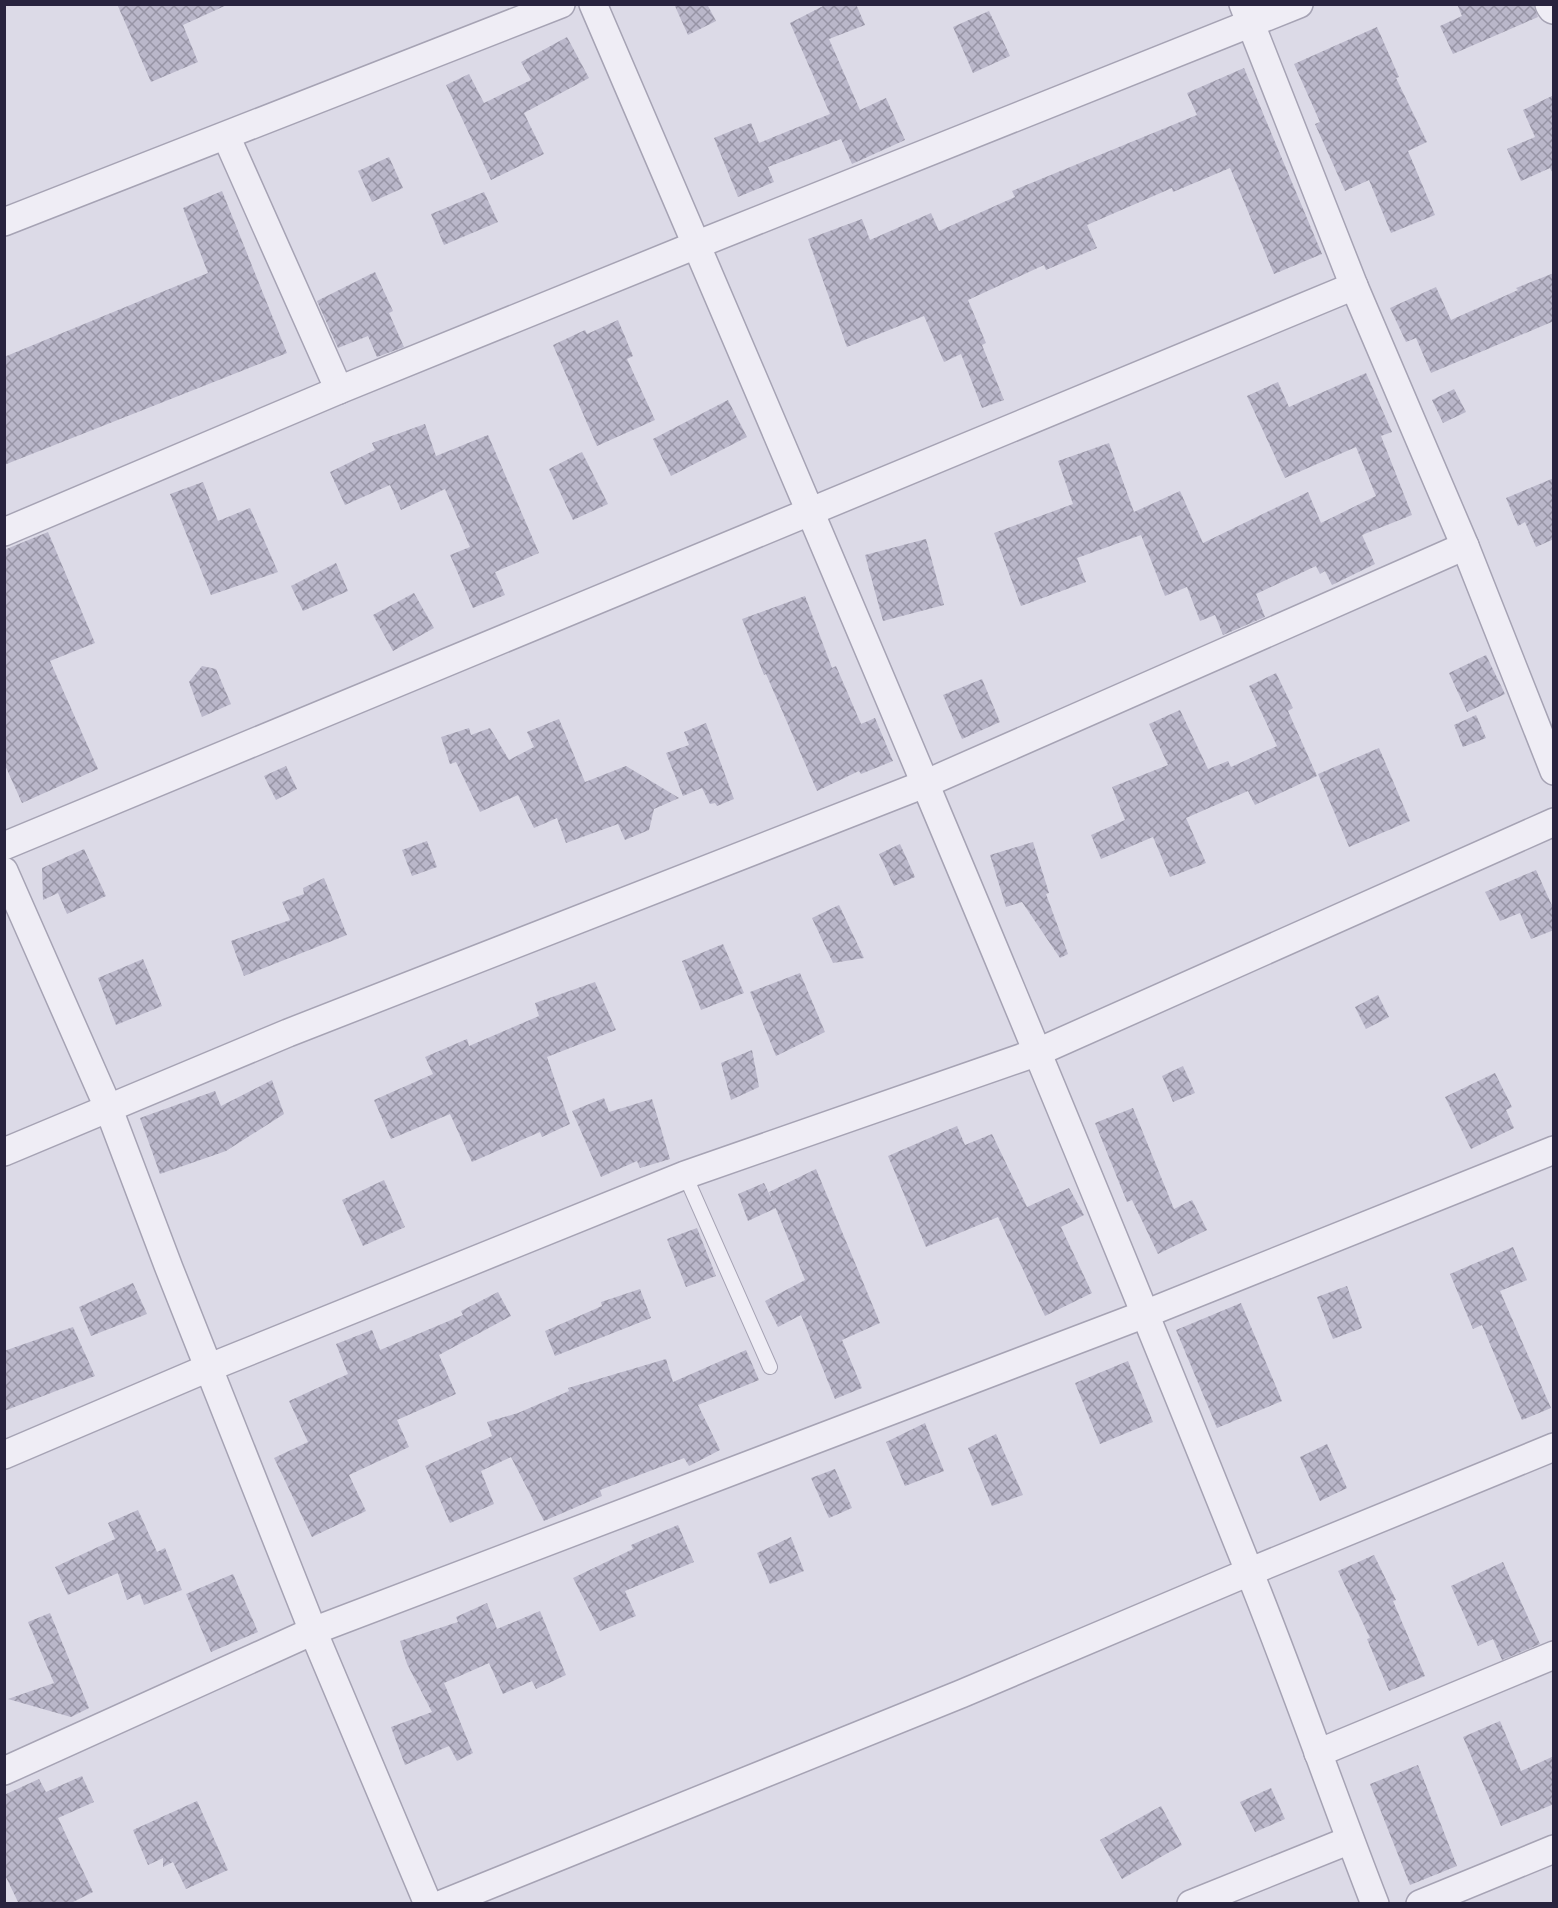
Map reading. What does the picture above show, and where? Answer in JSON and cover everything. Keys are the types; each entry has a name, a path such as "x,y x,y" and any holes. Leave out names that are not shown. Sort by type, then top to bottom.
{"street":[{"path":"4,222 561,4"},
{"path":"593,4 927,783 1038,1052 1250,1572 1375,1904"},
{"path":"4,532 339,390 1247,14 1299,4"},
{"path":"1247,14 1354,286 1465,546 1554,771"},
{"path":"226,136 339,390"},
{"path":"4,846 1354,286"},
{"path":"4,1152 299,1028 927,783 1465,546"},
{"path":"4,1455 208,1368 685,1176 1038,1052 1554,822"},
{"path":"4,871 108,1107 208,1368 313,1631 428,1904"},
{"path":"4,1771 313,1631 1145,1314 1554,1150"},
{"path":"442,1904 961,1694 1554,1447"},
{"path":"1318,1753 1554,1655"},
{"path":"1191,1904 1350,1840"},
{"path":"1420,1904 1554,1848"}],"lane":[{"path":"685,1176 770,1368"}],"building":[{"path":"117,4 229,4 183,25 198,62 151,82"},
{"path":"674,4 707,4 716,21 688,35"},
{"path":"827,4 856,4 865,25 829,39 860,110 886,98 905,140 852,164 841,139 768,167 774,182 738,197 714,138 751,123 759,143 830,114 790,23"},
{"path":"1457,4 1533,4 1538,17 1453,54 1440,26 1462,16"},
{"path":"989,11 1010,56 973,73 953,27"},
{"path":"1377,27 1399,77 1396,78 1427,142 1408,151 1435,215 1391,233 1369,180 1345,191 1315,124 1320,122 1294,64"},
{"path":"567,37 589,78 524,113 544,154 491,180 446,85 469,74 484,103 531,80 521,62"},
{"path":"1244,68 1322,254 1274,274 1230,168 1173,192 1172,188 1087,225 1097,248 1046,270 1044,265 968,300 986,343 982,345 1004,400 982,408 961,354 944,362 924,316 847,347 808,239 862,219 870,240 931,213 939,231 1015,197 1012,191 1197,115 1187,93"},
{"path":"1554,95 1554,175 1550,168 1521,181 1507,149 1535,137 1523,110"},
{"path":"389,157 403,188 372,202 358,171"},
{"path":"222,191 287,353 4,465 4,357 208,273 183,208"},
{"path":"484,192 498,222 444,245 431,214"},
{"path":"375,272 393,311 389,313 404,347 377,357 368,336 338,348 317,301"},
{"path":"1554,273 1554,321 1431,373 1416,338 1406,342 1390,308 1436,287 1451,320 1518,290 1516,288"},
{"path":"618,320 633,356 627,359 655,420 597,446 553,345 585,330 587,334"},
{"path":"1366,373 1392,432 1381,436 1412,515 1362,535 1375,564 1332,585 1325,571 1320,574 1316,566 1256,594 1265,617 1223,635 1215,615 1200,621 1187,587 1165,596 1141,535 1077,558 1086,582 1021,606 994,533 1073,504 1058,461 1109,443 1134,512 1180,491 1203,543 1308,492 1321,523 1376,496 1356,447 1285,478 1247,396 1278,382 1289,407"},
{"path":"1454,389 1466,412 1443,423 1432,400"},
{"path":"728,400 747,437 671,476 653,439"},
{"path":"425,424 436,456 488,435 539,553 495,572 505,595 473,608 450,555 470,547 445,489 401,510 390,485 345,505 330,472 375,450 372,443"},
{"path":"582,452 608,504 573,520 549,469"},
{"path":"1554,478 1554,539 1536,547 1525,522 1518,526 1506,498"},
{"path":"203,482 218,521 250,508 278,572 211,595 170,494"},
{"path":"48,532 95,643 50,661 98,769 22,803 4,763 4,550"},
{"path":"926,539 944,605 883,621 865,555"},
{"path":"336,563 348,591 303,611 291,586"},
{"path":"414,593 434,628 393,651 373,615"},
{"path":"805,596 832,668 836,666 861,724 875,718 893,761 861,774 859,771 817,791 766,674 764,675 742,619"},
{"path":"1486,655 1505,694 1467,712 1449,673"},
{"path":"202,666 216,669 231,704 202,717 189,682"},
{"path":"1276,673 1293,708 1288,711 1317,776 1255,805 1248,791 1186,818 1206,863 1170,877 1153,837 1101,859 1091,835 1125,820 1112,787 1168,765 1149,724 1180,710 1208,769 1228,761 1231,767 1277,746 1249,686"},
{"path":"982,679 1000,722 962,739 943,695"},
{"path":"1476,715 1486,738 1463,747 1454,725"},
{"path":"559,719 585,782 626,766 679,798 654,809 649,830 625,840 618,824 566,843 557,818 534,828 518,795 480,812 456,762 450,764 441,737 469,728 471,735 490,728 509,760 534,747 527,732"},
{"path":"706,723 734,799 717,806 715,803 710,804 702,788 683,796 666,753 689,745 684,732"},
{"path":"1379,748 1410,821 1349,847 1318,774"},
{"path":"286,766 297,789 276,800 264,776"},
{"path":"427,841 437,867 412,876 402,850"},
{"path":"1033,842 1049,893 1046,894 1068,954 1060,958 1022,902 1006,907 990,855"},
{"path":"900,844 915,877 894,886 879,854"},
{"path":"84,849 106,896 67,914 58,893 43,900 42,868"},
{"path":"1536,870 1554,910 1554,930 1531,939 1520,913 1500,921 1485,892"},
{"path":"324,878 347,935 244,976 231,941 290,920 282,902 304,894 303,888"},
{"path":"839,905 864,958 833,963 812,918"},
{"path":"723,944 744,993 701,1010 682,961"},
{"path":"143,959 162,1006 116,1025 98,978"},
{"path":"800,973 825,1032 776,1056 750,992"},
{"path":"595,982 616,1030 547,1057 570,1124 542,1137 540,1132 472,1162 450,1114 391,1139 374,1100 433,1074 425,1057 467,1039 469,1046 539,1016 535,1003"},
{"path":"1378,995 1389,1017 1366,1029 1355,1007"},
{"path":"752,1050 759,1087 731,1100 721,1063"},
{"path":"1183,1066 1195,1093 1173,1102 1162,1076"},
{"path":"1495,1073 1512,1107 1506,1110 1514,1128 1471,1149 1445,1097"},
{"path":"272,1080 284,1114 226,1151 160,1174 140,1118 215,1091 221,1106"},
{"path":"604,1098 609,1112 652,1099 670,1159 640,1168 637,1161 601,1177 572,1111"},
{"path":"1133,1108 1174,1209 1192,1200 1207,1230 1158,1254 1132,1200 1127,1202 1095,1123"},
{"path":"957,1126 965,1145 992,1134 1027,1207 1069,1188 1084,1215 1061,1227 1092,1293 1045,1316 998,1217 926,1247 888,1156"},
{"path":"816,1169 880,1323 842,1340 862,1388 835,1399 801,1315 778,1327 765,1301 805,1280 769,1192"},
{"path":"384,1180 405,1227 363,1246 342,1200"},
{"path":"764,1183 776,1208 748,1221 738,1194"},
{"path":"697,1228 716,1276 686,1287 667,1239"},
{"path":"1513,1247 1527,1280 1500,1291 1551,1408 1522,1420 1482,1325 1473,1329 1450,1274"},
{"path":"133,1283 147,1314 91,1336 79,1307"},
{"path":"1347,1286 1362,1328 1333,1339 1317,1297"},
{"path":"640,1289 651,1318 555,1356 545,1331 602,1306 601,1302"},
{"path":"498,1292 511,1316 439,1355 456,1394 397,1420 409,1447 349,1475 366,1511 312,1537 274,1458 308,1442 289,1401 348,1374 336,1344 372,1330 380,1350 463,1315 461,1311"},
{"path":"1241,1303 1282,1401 1217,1428 1176,1330"},
{"path":"73,1327 95,1376 4,1411 4,1351"},
{"path":"746,1350 759,1380 698,1405 720,1450 689,1466 684,1458 600,1490 602,1496 544,1521 511,1457 481,1471 494,1504 450,1523 425,1466 492,1436 487,1422 518,1413 569,1391 568,1388 666,1359 673,1382"},
{"path":"1128,1361 1153,1422 1100,1444 1075,1383"},
{"path":"925,1423 944,1471 905,1486 886,1442"},
{"path":"996,1434 1023,1495 992,1506 968,1448"},
{"path":"1327,1444 1347,1488 1320,1501 1300,1457"},
{"path":"835,1469 852,1508 829,1518 811,1478"},
{"path":"138,1510 157,1552 165,1548 182,1590 144,1605 140,1594 127,1600 118,1573 68,1595 55,1567 115,1539 108,1523"},
{"path":"678,1525 694,1562 625,1591 636,1616 600,1631 573,1578 633,1549 631,1545"},
{"path":"791,1537 804,1571 770,1584 757,1553"},
{"path":"1374,1555 1396,1600 1393,1601 1425,1676 1389,1691 1367,1639 1370,1638 1338,1571"},
{"path":"1503,1562 1540,1644 1502,1660 1493,1639 1478,1646 1451,1586"},
{"path":"233,1574 258,1632 211,1652 186,1594"},
{"path":"487,1603 497,1629 540,1611 566,1675 536,1689 532,1681 503,1694 489,1663 444,1683 473,1753 457,1761 449,1746 405,1765 391,1727 432,1712 407,1664 400,1641 458,1622 456,1617"},
{"path":"50,1613 89,1708 71,1717 8,1699 54,1683 28,1622"},
{"path":"1500,1721 1521,1771 1554,1756 1554,1804 1501,1826 1463,1737"},
{"path":"1418,1765 1457,1866 1410,1885 1370,1784"},
{"path":"82,1776 94,1802 58,1818 93,1892 69,1904 19,1904 4,1873 4,1795 39,1779 46,1792"},
{"path":"1271,1788 1285,1819 1255,1832 1240,1802"},
{"path":"197,1801 228,1870 186,1889 173,1862 163,1867 163,1858 148,1865 133,1830"},
{"path":"1161,1806 1182,1845 1122,1879 1100,1840"}]}
